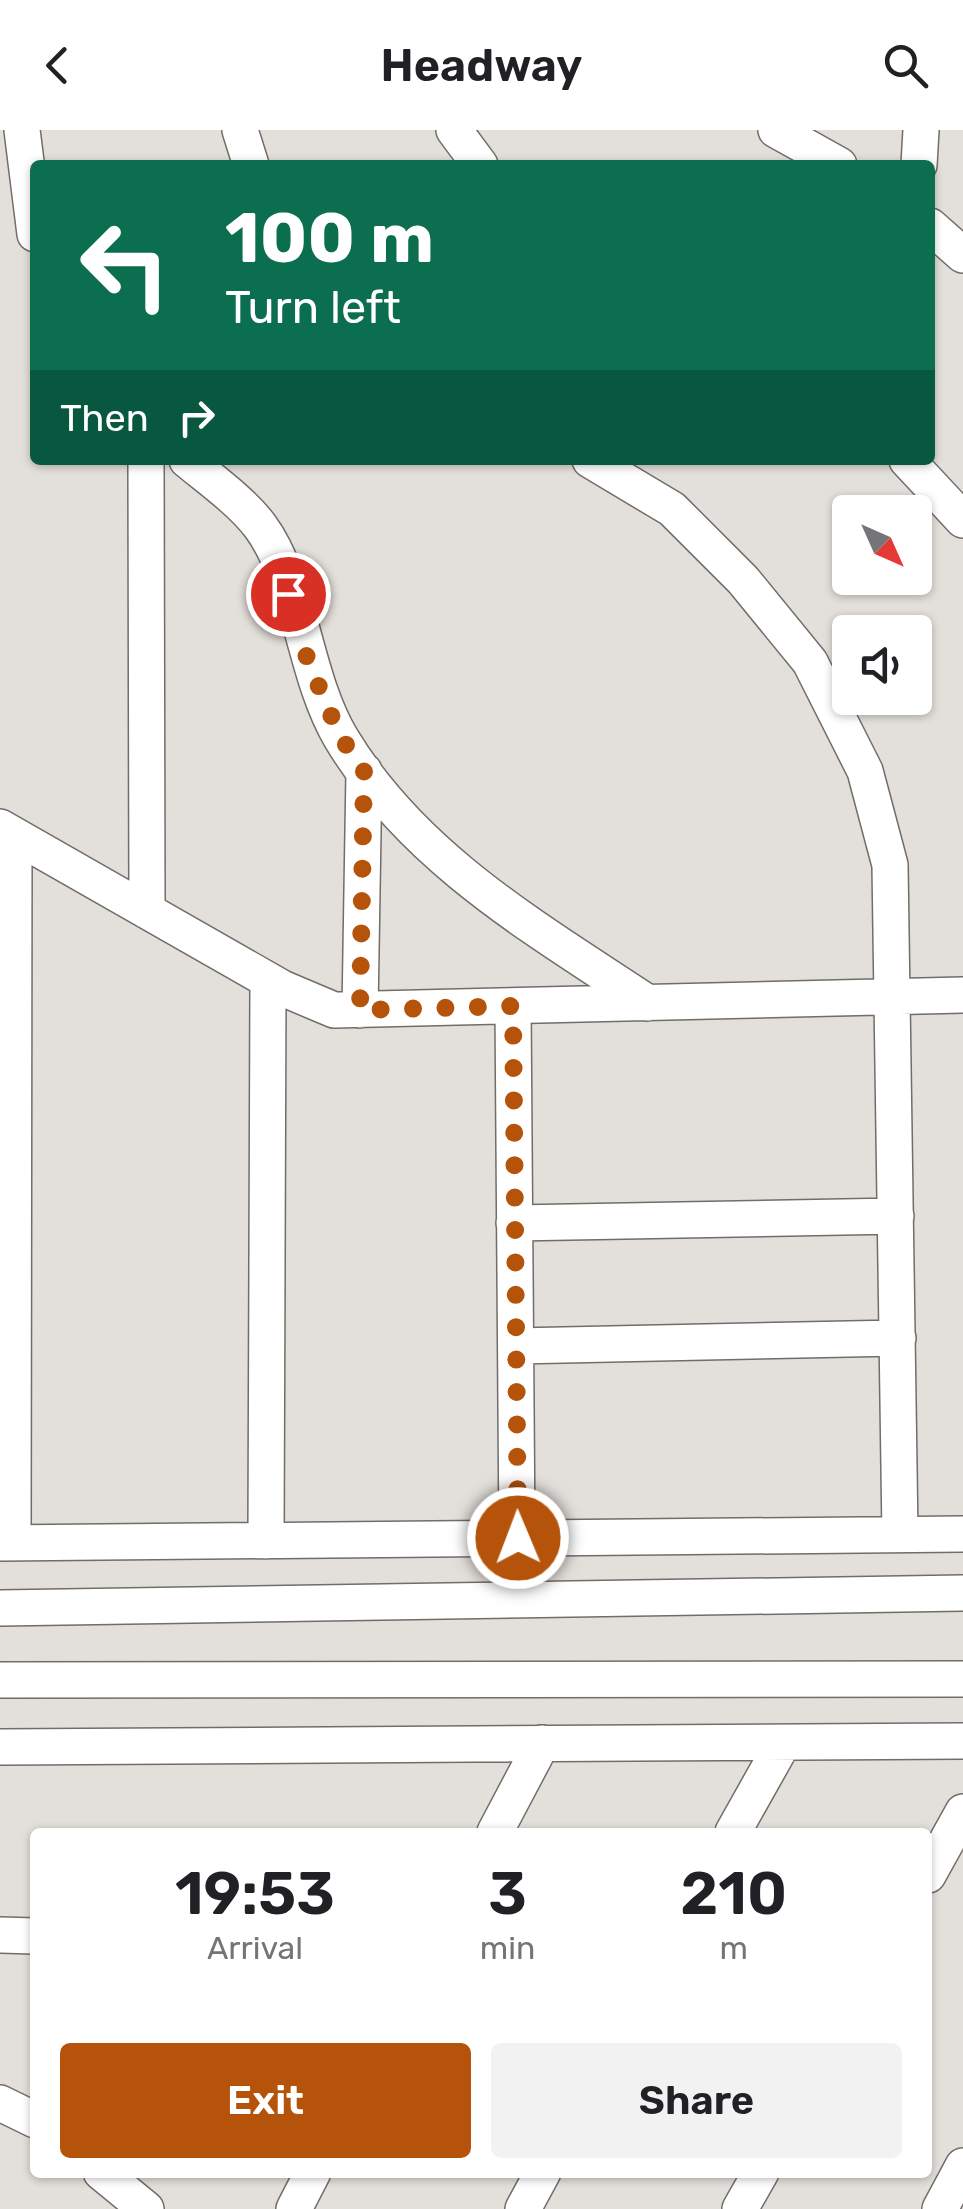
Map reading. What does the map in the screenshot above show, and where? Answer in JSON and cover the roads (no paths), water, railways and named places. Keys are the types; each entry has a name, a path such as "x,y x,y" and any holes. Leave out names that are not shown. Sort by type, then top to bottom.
{"street":[{"path":"22,130 30,194"},
{"path":"240,130 249,160"},
{"path":"454,130 476,160"},
{"path":"776,130 831,160"},
{"path":"919,160 921,130"},
{"path":"935,230 963,255"},
{"path":"146,465 147,911"},
{"path":"192,465 260,526 279,561 308,661 340,736 382,797 456,871 543,935 648,1003"},
{"path":"598,465 672,509 742,580 810,662 865,771 890,865 900,1534"},
{"path":"912,465 963,520"},
{"path":"360,1010 364,771"},
{"path":"963,995 334,1010 268,980 7,831 6,1543 963,1534"},
{"path":"266,1540 268,980"},
{"path":"513,1006 518,1538"},
{"path":"514,1223 896,1216"},
{"path":"516,1346 898,1338"},
{"path":"0,1608 963,1593"},
{"path":"0,1680 963,1679"},
{"path":"0,1747 963,1742"},
{"path":"735,1828 783,1743"},
{"path":"496,1828 542,1744"},
{"path":"932,1868 963,1812"},
{"path":"0,1935 30,1936"},
{"path":"0,2103 30,2118"},
{"path":"940,2209 963,2166"},
{"path":"108,2178 146,2209"},
{"path":"294,2209 310,2178"},
{"path":"523,2209 540,2178"},
{"path":"740,2209 758,2178"}]}
